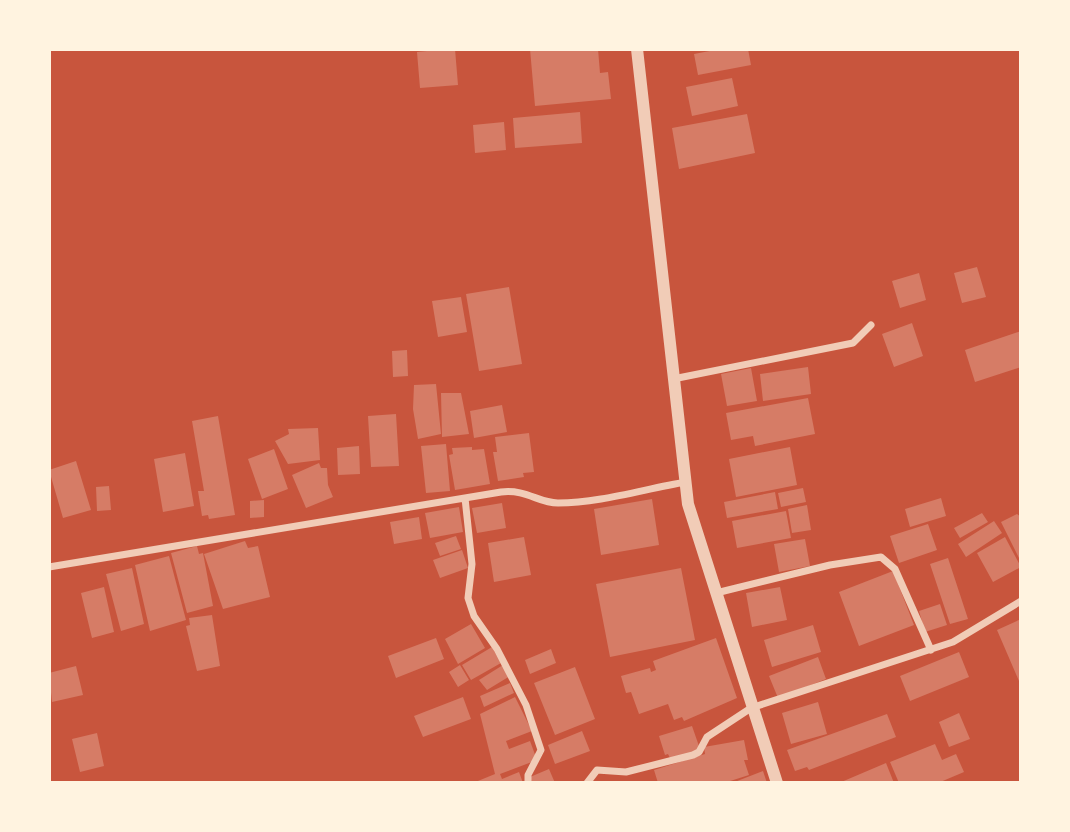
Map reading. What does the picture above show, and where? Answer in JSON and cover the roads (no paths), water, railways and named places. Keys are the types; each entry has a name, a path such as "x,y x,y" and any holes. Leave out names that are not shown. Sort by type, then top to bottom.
{"street":[{"path":"636,49 688,504 777,783"},
{"path":"673,379 853,343 871,325"},
{"path":"49,567 514,491 554,503 575,503 686,482"},
{"path":"465,498 472,564 468,598 474,616 497,649 526,705 541,750 528,783"},
{"path":"715,593 830,565 881,557 895,569 931,650"},
{"path":"587,783 597,770 626,772 693,755 699,752 707,737 751,708 931,650 979,629 1021,601"}]}
